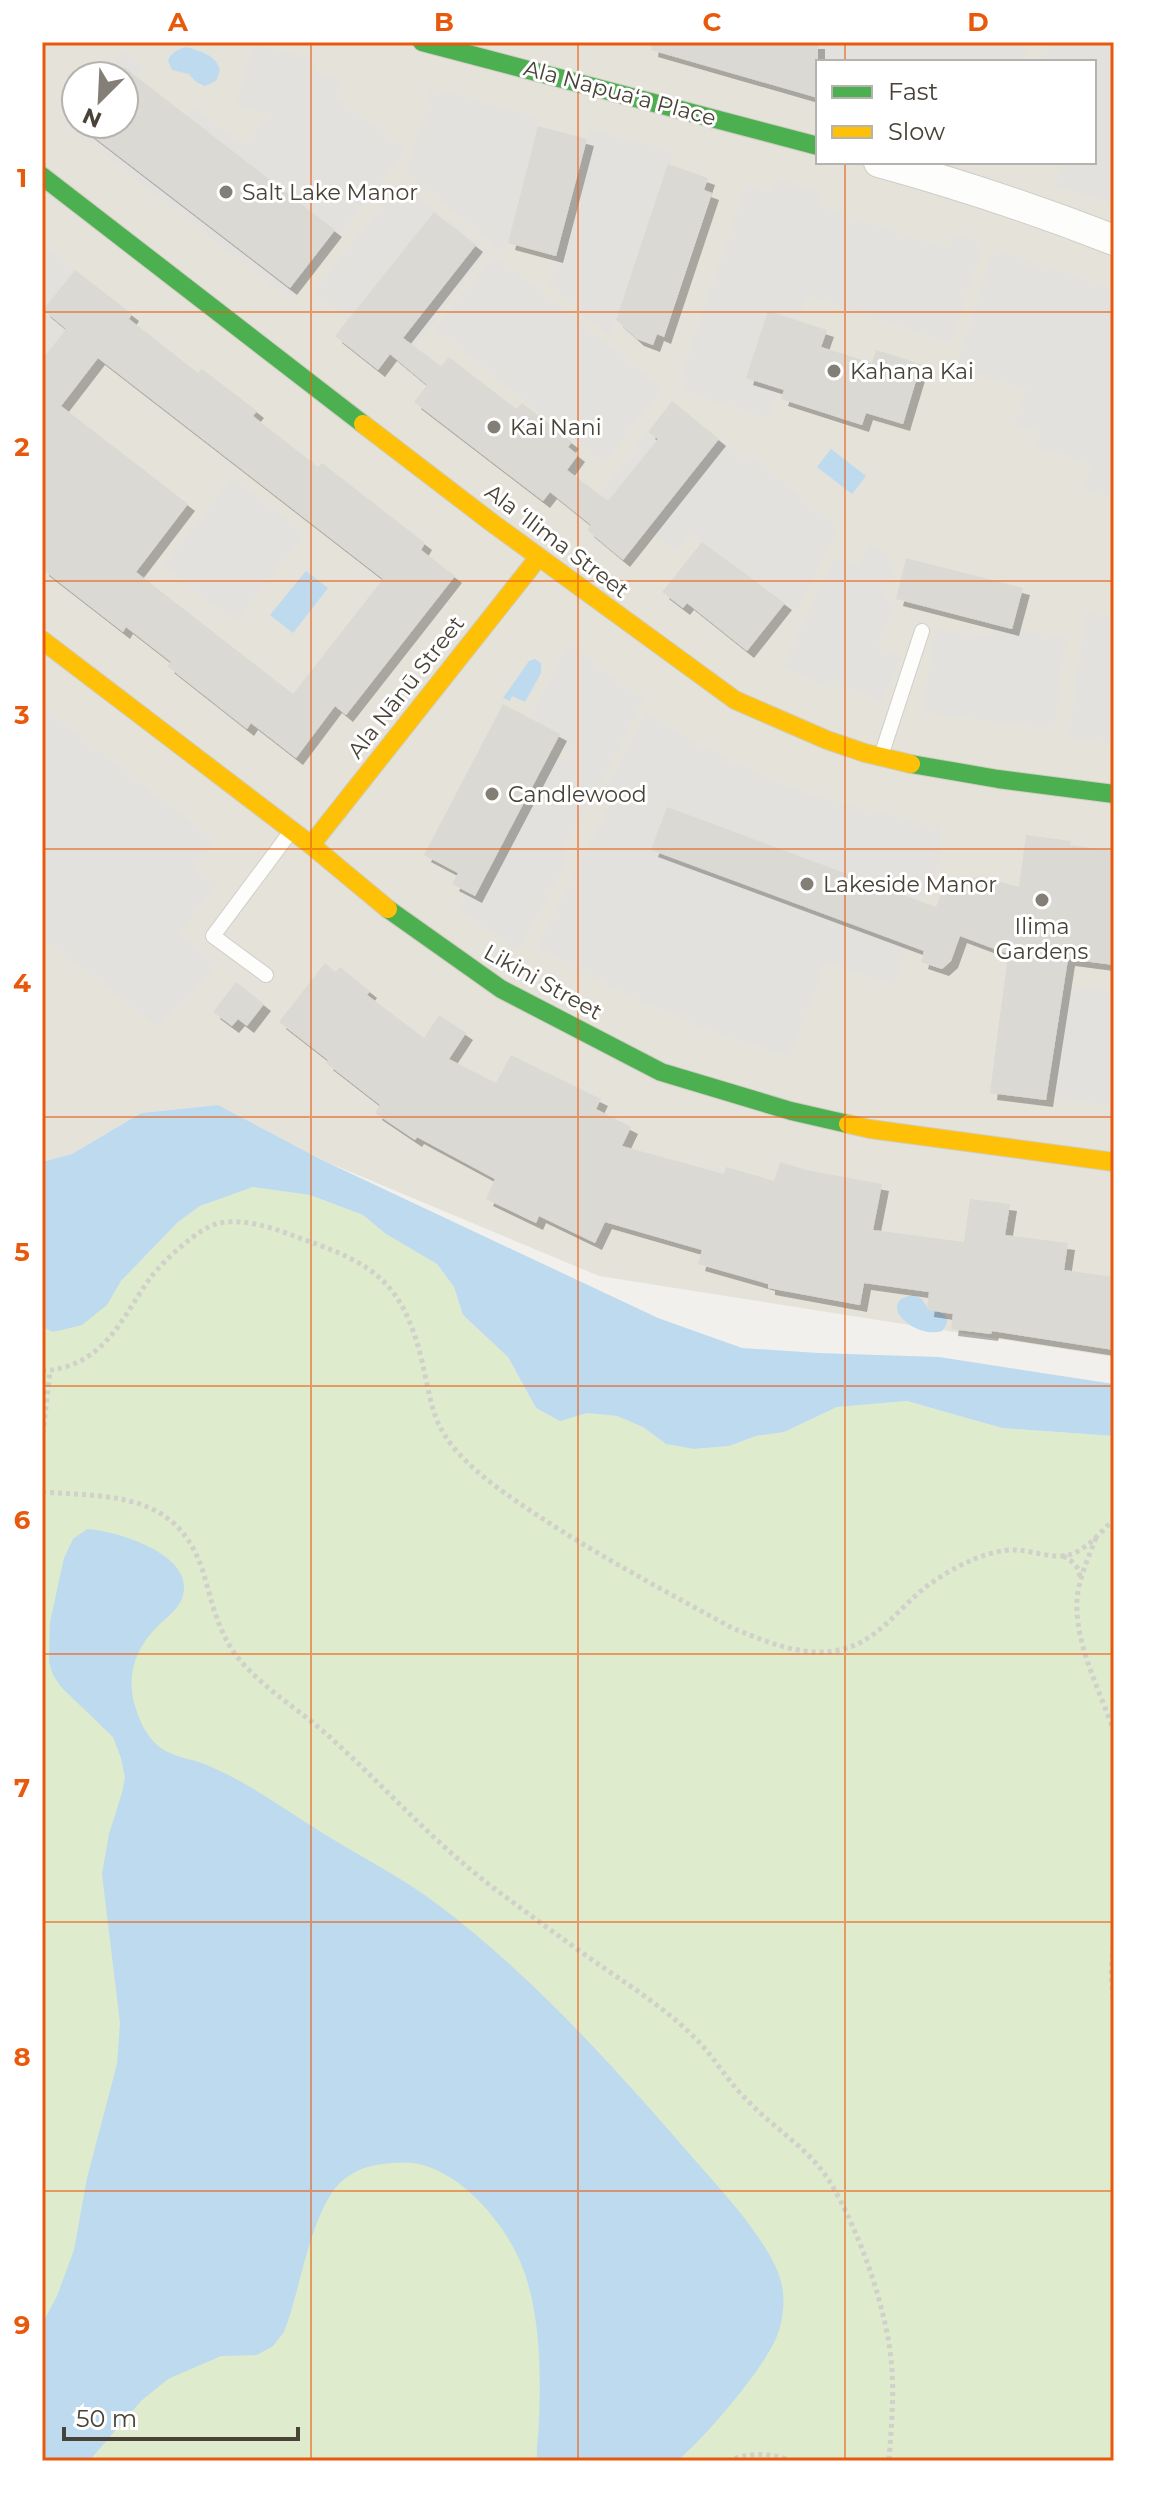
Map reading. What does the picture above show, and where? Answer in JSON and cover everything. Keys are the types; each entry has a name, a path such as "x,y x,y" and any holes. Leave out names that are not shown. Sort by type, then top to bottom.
{"street":[{"name":"Ala Napuaʻa Place","path":"422,42 816,145"},
{"path":"886,164 1045,213 1114,240"},
{"name":"Ala ʻIlima Street","path":"42,176 538,558 735,700 778,721 881,757 978,777 1114,794"},
{"name":"Ala Nānū Street","path":"311,845 538,558"},
{"name":"Likini Street","path":"42,640 311,845 388,909 501,989 661,1072 753,1101 870,1129 1114,1162"}],"lane":[{"path":"881,757 922,631"},
{"path":"266,975 213,936 292,831"}],"path":[{"path":"42,1370 50,1371 75,1364 93,1354 128,1316 153,1274 197,1235 214,1224 233,1221 252,1223 336,1251 370,1268 385,1281 401,1301 412,1326 437,1425 466,1461 489,1481 564,1533 732,1628 788,1648 836,1651 856,1645 876,1633 926,1587 971,1560 1016,1549 1062,1556 1075,1563 1079,1569 1080,1583"},
{"path":"42,1442 50,1371"},
{"path":"42,1492 128,1501 155,1509 168,1518 184,1533 195,1551 220,1630 247,1668 328,1735 440,1845 530,1915 661,2007 695,2037 748,2102 810,2156 829,2181 866,2261 889,2340 892,2370 889,2461"},
{"path":"1062,1556 1074,1553 1096,1538 1114,1519"},
{"path":"1096,1538 1080,1583 1076,1610 1087,1658 1114,1732"},
{"path":"1114,1930 1111,1976 1114,2007"},
{"path":"727,2461 769,2454 791,2461"}],"shaded area":[{"path":"42,42 1114,42 1114,1357 599,1276 322,1160 218,1105 141,1113 72,1154 42,1162"},
{"path":"783,42 1029,42 1024,60 816,60 816,98 771,86"},
{"path":"1050,42 1114,42 1114,205 1055,185 1062,164 1096,164 1096,60 1044,60"},
{"path":"253,44 314,59 313,71 342,80 336,96 406,150 289,299 86,140 140,140 140,103 175,130 193,107 245,146 268,114 237,104"},
{"path":"122,50 135,60 114,60"},
{"path":"431,88 540,117 505,254 406,173"},
{"path":"590,129 674,152 610,336 549,284"},
{"path":"777,177 821,192 817,205 949,249 954,234 983,244 950,343 807,295 769,419 689,393 680,381 746,185 771,193"},
{"path":"400,182 489,251 402,363 313,293"},
{"path":"46,247 75,270 43,310 66,329 42,360 42,252"},
{"path":"993,249 1114,288 1114,511 1108,509 1112,498 1084,489 1091,464 1036,448 1041,433 1013,425 1026,389 955,369"},
{"path":"494,254 663,388 604,463 434,329"},
{"path":"672,401 744,460 749,454 838,527 797,612 756,578 753,581 690,534 676,551 635,522 617,545 581,517"},
{"path":"233,477 305,533 235,622 163,566"},
{"path":"869,544 890,555 888,559 897,564 883,595 897,602 877,646 902,658 880,703 834,680 829,689 782,666 835,557 857,568"},
{"path":"1085,612 1114,619 1114,744 1069,738"},
{"path":"992,626 1066,637 1054,730 923,712 935,629 990,636"},
{"path":"568,644 644,700 565,846 565,866 519,950 462,912 463,899 471,880 424,855 493,723 567,761 572,752 559,746 564,736 530,718"},
{"path":"42,706 215,841 195,866 218,884 180,933 217,963 181,1009 176,1006 159,1028 42,937"},
{"path":"646,712 692,741 779,783 823,799 942,827 936,879 927,878 919,900 886,889 872,932 907,945 894,985 825,961 791,1057 705,1029 612,988 537,947 614,797 605,791"},
{"path":"1005,978 1114,992 1114,1106 1046,1096"}],"green space":[{"path":"253,1187 310,1195 363,1215 386,1234 437,1264 454,1287 463,1315 508,1357 536,1408 560,1420 587,1413 617,1416 643,1427 666,1444 695,1449 729,1446 756,1436 784,1432 837,1407 907,1401 1002,1428 1114,1436 1114,2461 42,2461 42,1327 54,1332 107,1305 121,1281 178,1222 200,1206"}],"water":[{"path":"187,47 215,60 220,70 216,81 205,86 189,74 172,70 168,61 171,55"},
{"path":"831,449 866,476 852,494 817,467"},
{"path":"306,571 328,588 293,633 270,615"},
{"path":"535,659 541,663 541,673 525,702 512,696 510,701 503,698 529,661"},
{"path":"218,1105 322,1160 658,1318 742,1348 939,1357 1114,1384 1114,1436 1002,1428 907,1401 837,1407 784,1432 756,1436 729,1446 694,1449 666,1444 643,1427 617,1416 587,1413 560,1421 536,1408 508,1357 463,1315 454,1287 437,1264 386,1234 363,1215 310,1195 253,1187 200,1206 178,1222 121,1281 107,1305 82,1325 53,1332 42,1327 42,1162 72,1154 141,1113"},
{"path":"913,1295 922,1299 928,1309 947,1318 942,1331 921,1330 903,1319 897,1305 902,1299"},
{"path":"87,1529 116,1534 150,1547 177,1568 183,1580 183,1595 179,1604 149,1635 134,1666 133,1700 149,1737 170,1753 204,1764 252,1788 409,1884 472,1932 539,1992 603,2057 731,2202 769,2254 783,2292 781,2322 772,2347 734,2401 677,2461 537,2461 540,2401 538,2345 530,2291 518,2257 497,2222 469,2192 436,2170 403,2162 356,2171 331,2194 310,2242 284,2332 273,2346 257,2355 221,2356 168,2379 141,2401 89,2461 42,2461 42,2324 57,2296 74,2250 87,2178 117,2064 120,2023 102,1874 109,1834 125,1777 113,1737 61,1687 49,1662 50,1622 64,1558 73,1539"}],"building":[{"path":"652,42 818,42 816,97 651,50"},
{"name":"Salt Lake Manor","path":"140,79 335,230 290,288 98,140 140,140"},
{"path":"538,126 587,139 556,256 508,243"},
{"path":"668,164 708,178 704,190 712,193 664,337 657,334 653,345 637,339 616,320"},
{"path":"434,212 476,245 403,338 441,366 449,357 516,409 522,403 572,442 568,447 578,455 567,470 608,501 658,439 648,432 672,401 719,439 623,560 587,530 591,525 550,492 543,501 414,402 427,385 390,354 378,370 335,336"},
{"path":"75,270 132,314 129,319 198,373 202,369 257,411 253,416 318,467 322,463 425,543 421,550 455,576 346,715 335,706 296,758 251,723 247,729 167,666 171,662 126,627 123,632 42,569 42,360 66,329 43,310","holes":["98,358 383,579 293,694 136,572 188,504 61,406"]},
{"name":"Kahana Kai","path":"768,311 827,330 821,347 872,363 876,350 921,364 903,424 866,413 862,425 781,399 784,390 746,378"},
{"path":"702,542 785,603 747,651 687,603 683,608 662,592"},
{"path":"906,558 1023,588 1012,629 896,599"},
{"name":"Candlewood","path":"503,704 560,734 475,896 452,884 458,873 424,855"},
{"path":"667,807 936,907 943,888 956,887 979,876 1019,887 1026,835 1114,851 1114,965 1068,959 1046,1100 990,1093 1008,954 960,936 951,961 942,969 921,962 924,951 651,850"},
{"path":"325,963 336,972 340,967 370,991 367,995 424,1038 439,1015 466,1033 449,1059 496,1083 511,1055 601,1099 596,1109 631,1127 622,1146 724,1174 726,1167 774,1181 780,1162 882,1184 873,1230 964,1242 970,1199 1010,1204 1005,1235 1068,1243 1064,1270 1114,1277 1114,1350 992,1331 991,1334 951,1329 953,1314 927,1310 929,1292 864,1283 860,1305 768,1288 768,1284 698,1264 702,1250 605,1222 595,1243 539,1216 536,1223 486,1199 495,1179 417,1137 415,1140 375,1113 380,1105 279,1022"},
{"path":"236,982 264,1004 247,1026 238,1019 232,1026 213,1012"}],"traffic: fast":[{"path":"422,42 816,145"},
{"path":"42,176 363,424"},
{"path":"911,764 1114,794"},
{"path":"388,909 501,989 661,1072 791,1111 848,1124"}],"traffic: slow":[{"path":"363,424 491,522 735,700 827,740 911,764"},
{"path":"311,845 538,558"},
{"path":"42,640 311,845 388,909"},
{"path":"848,1124 1114,1162"}],"place":[{"name":"Salt Lake Manor","path":"226,192"},
{"name":"Kahana Kai","path":"834,371"},
{"name":"Kai Nani","path":"494,427"},
{"name":"Candlewood","path":"492,794"},
{"name":"Lakeside Manor","path":"807,884"},
{"name":"Ilima Gardens","path":"1042,900"}]}
